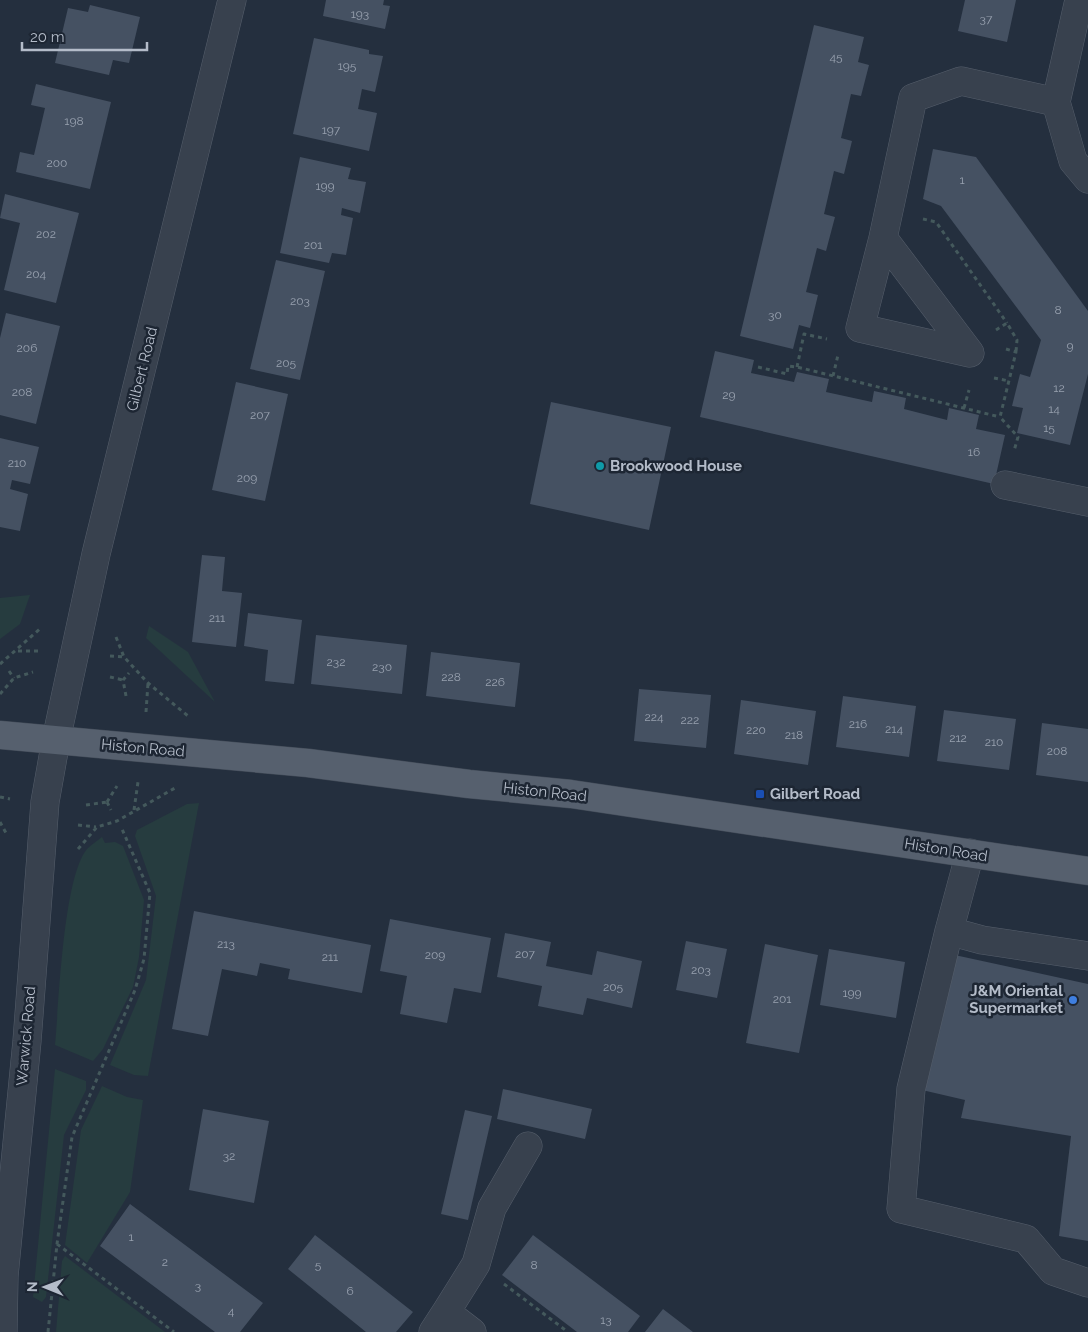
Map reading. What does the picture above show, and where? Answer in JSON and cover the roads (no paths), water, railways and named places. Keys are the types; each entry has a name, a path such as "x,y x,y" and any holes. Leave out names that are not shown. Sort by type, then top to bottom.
{"main road":[{"name":"Histon Road","path":"0,735 308,764 469,784 571,794 1088,872"}],"street":[{"name":"Gilbert Road","path":"56,740 96,554 232,0"},
{"path":"1079,0 1056,102 1073,161 1088,179"},
{"path":"887,243 970,352 860,328 887,243 912,98 962,81 1056,102"},
{"path":"1005,485 1088,502"},
{"name":"Warwick Road","path":"3,1332 2,1276 27,1042 41,838 56,740"},
{"path":"970,853 911,1089 901,1209 1026,1239 1053,1271 1088,1283"},
{"path":"949,931 982,940 1088,956"},
{"path":"472,1332 440,1322 476,1264 492,1208 528,1146"}],"place":[{"name":"Brookwood House","path":"600,466"},
{"name":"Gilbert Road","path":"760,794"},
{"name":"J&M Oriental Supermarket","path":"1073,1000"}]}
